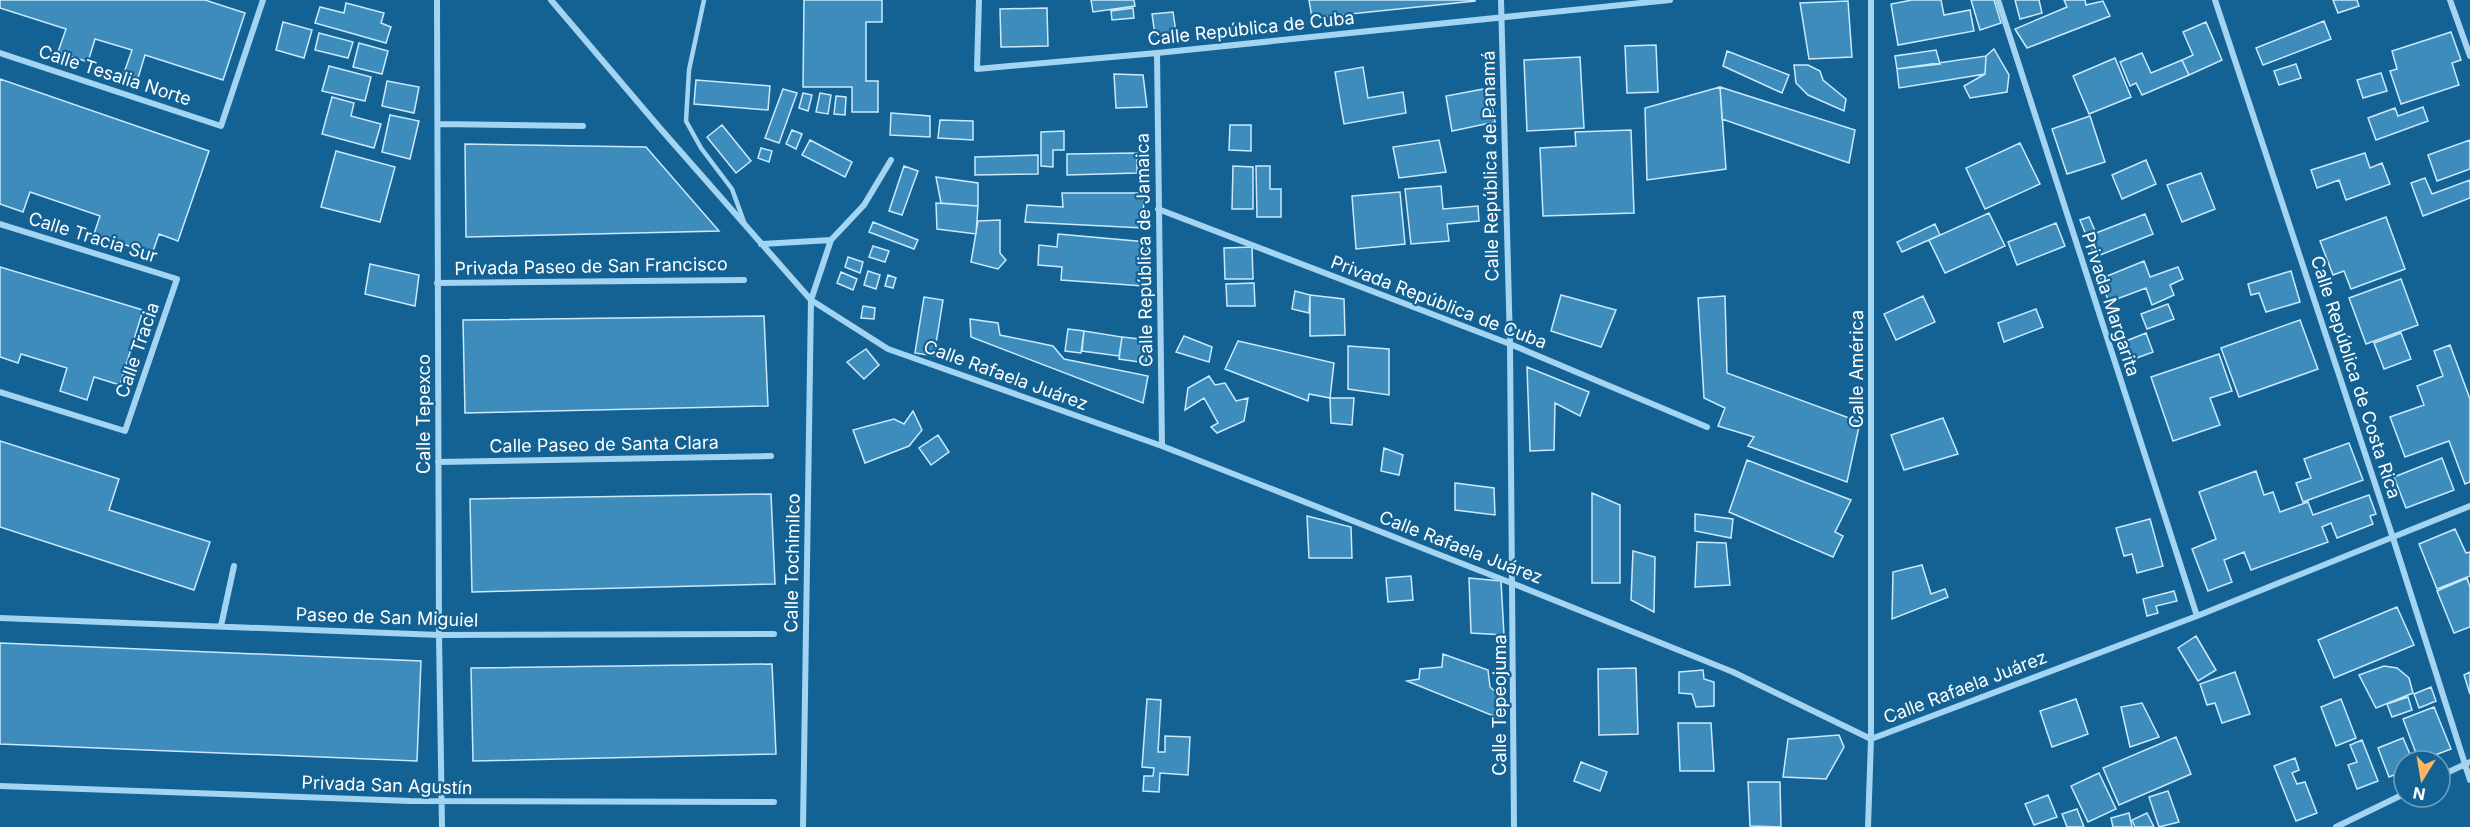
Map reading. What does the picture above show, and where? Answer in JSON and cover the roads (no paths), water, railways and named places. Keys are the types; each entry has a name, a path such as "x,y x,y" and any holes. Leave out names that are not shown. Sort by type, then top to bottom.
{"street":[{"name":"Calle Tesalia Norte","path":"0,53 221,126 263,0"},
{"name":"Calle Tepexco","path":"437,0 439,635 442,827"},
{"name":"Calle Rafaela Juárez","path":"551,0 811,300 888,349 1162,446 1514,584 1733,672 1871,739 2197,616 2470,506"},
{"name":"Calle República de Cuba","path":"979,0 977,69 1157,53 1670,0"},
{"name":"Calle República de Panamá","path":"1501,0 1514,584"},
{"name":"Calle América","path":"1868,827 1871,739 1871,0"},
{"name":"Privada Margarita","path":"1998,0 2197,616"},
{"name":"Calle República de Costa Rica","path":"2215,0 2467,763 2470,780"},
{"path":"2450,0 2470,56"},
{"name":"Calle República de Jamaica","path":"1157,53 1162,446"},
{"path":"439,124 583,126"},
{"path":"761,244 831,240 864,205 891,160"},
{"name":"Privada República de Cuba","path":"1158,209 1510,344 1707,427"},
{"name":"Calle Tracia Sur","path":"0,224 177,279"},
{"name":"Calle Tochimilco","path":"804,827 811,300 831,240"},
{"name":"Calle Tracia","path":"0,392 125,431 177,279"},
{"name":"Privada Paseo de San Francisco","path":"437,283 744,280"},
{"name":"Calle Paseo de Santa Clara","path":"438,462 771,456"},
{"path":"221,626 234,566"},
{"name":"Calle Tepeojuma","path":"1514,584 1514,827"},
{"name":"Paseo de San Miguiel","path":"0,618 439,635 774,634"},
{"path":"2452,770 2467,763"},
{"name":"Privada San Agustín","path":"0,786 442,802 774,802"},
{"path":"2336,827 2392,800"}],"lane":[{"path":"704,0 689,69 686,121 701,147 732,189 746,227"}]}
